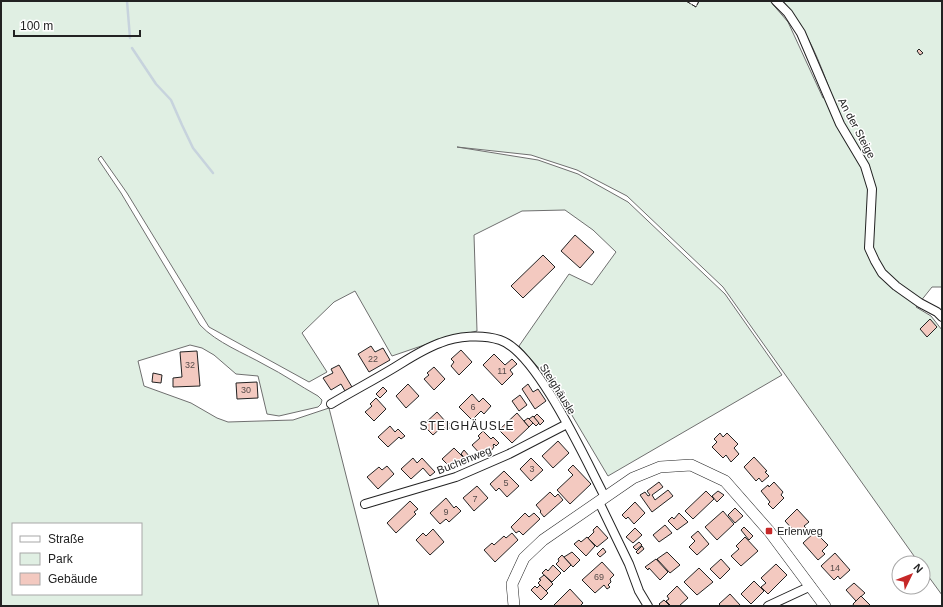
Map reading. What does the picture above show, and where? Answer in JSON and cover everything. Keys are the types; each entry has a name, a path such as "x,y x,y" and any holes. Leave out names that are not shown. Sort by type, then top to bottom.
{"street":[{"name":"An der Steige","path":"776,1 788,13 800,33 840,124 865,166 872,188 869,248 875,261 882,272 896,286 920,303 929,306 942,317"},
{"name":"Steighäusle","path":"331,404 422,351 451,339 473,336 500,340 512,347 523,357 544,384 567,424 602,500 639,591 648,606"},
{"name":"Buchenweg","path":"365,504 456,477 509,454 567,424"},
{"path":"514,606 512,584 524,558 543,540 633,478 660,467 691,465 725,481 769,531 825,606"},
{"path":"768,606 811,586"}],"green space":[{"path":"1,1 686,1 696,7 699,1 770,1 788,22 823,98 832,96 818,59 806,34 792,11 783,1 942,1 942,287 932,287 916,307 931,316 942,330 942,595 931,580 931,555 913,555 723,287 627,196 577,170 531,155 457,147 538,160 578,174 628,202 725,294 782,375 608,476 554,385 519,346 569,274 592,285 616,252 593,230 565,210 522,211 474,235 477,331 439,340 392,356 355,291 334,302 302,333 327,372 309,382 209,327 127,193 101,156 98,159 121,193 200,325 222,342 278,372 318,396 322,400 318,407 279,416 267,414 258,376 236,374 214,355 202,348 190,345 138,361 144,386 191,403 217,418 228,422 293,420 329,408 379,606 1,606"}],"building":[{"path":"919,49 923,53 920,55 917,51"},
{"path":"575,235 594,252 580,268 561,251"},
{"path":"543,255 555,267 523,298 511,286"},
{"path":"930,319 937,327 927,337 920,329"},
{"path":"371,346 375,352 383,348 390,360 369,372 358,354"},
{"path":"461,350 472,362 459,375 451,366 454,362 451,359"},
{"path":"197,351 200,386 173,387 173,378 182,377 180,352"},
{"path":"494,354 505,365 512,359 517,364 510,370 513,374 502,385 483,365"},
{"path":"339,365 352,387 345,391 341,384 331,390 323,378 333,373 331,369"},
{"path":"434,367 445,379 434,390 424,379 429,375 427,373"},
{"path":"153,373 162,375 161,383 152,382"},
{"path":"257,382 258,398 237,399 236,383"},
{"path":"408,384 419,396 406,408 396,396"},
{"path":"528,384 533,392 538,389 546,401 535,409 522,389"},
{"path":"383,387 387,391 380,398 376,394"},
{"path":"472,394 479,402 483,398 491,406 484,414 481,411 472,420 459,407"},
{"path":"520,395 527,405 519,411 512,401"},
{"path":"376,398 386,409 374,421 365,412 372,406 370,404"},
{"path":"437,412 452,426 447,430 443,426 433,435 423,425"},
{"path":"517,413 529,427 512,443 499,430"},
{"path":"537,414 544,421 540,425 534,417"},
{"path":"533,416 539,423 536,426 529,419"},
{"path":"528,418 533,423 529,427 524,421"},
{"path":"390,426 395,432 398,429 405,436 401,439 399,437 388,447 378,437"},
{"path":"483,431 491,439 493,437 499,443 496,446 494,444 491,451 489,449 482,456 472,445 480,438 478,436"},
{"path":"720,433 723,437 727,433 738,444 734,448 739,454 731,462 726,455 723,458 712,447 717,442 714,439"},
{"path":"558,441 569,453 553,468 542,456"},
{"path":"454,448 464,458 459,462 461,464 458,466 456,464 452,469 442,459"},
{"path":"464,450 470,457 467,460 461,454"},
{"path":"754,457 767,471 765,472 769,476 762,482 759,478 756,481 744,467"},
{"path":"413,458 417,463 422,458 435,472 430,476 423,468 411,479 401,469"},
{"path":"531,458 543,470 531,481 520,469"},
{"path":"573,465 591,484 570,504 557,490 573,475 568,470"},
{"path":"387,466 394,474 378,489 367,477 379,467 382,470"},
{"path":"504,471 519,486 507,497 499,488 496,491 490,484"},
{"path":"659,482 663,487 652,495 655,500 668,490 673,496 652,512 640,495 645,492 648,496 650,495 647,491"},
{"path":"774,482 783,492 781,495 784,498 773,509 768,504 770,502 761,491 768,485 769,487"},
{"path":"477,486 488,498 474,511 463,498"},
{"path":"706,491 714,499 693,519 685,511"},
{"path":"718,491 724,495 717,502 712,496"},
{"path":"550,492 555,497 558,494 563,500 544,517 536,505"},
{"path":"446,498 454,508 456,506 461,511 449,522 446,519 440,524 430,513"},
{"path":"410,501 418,509 414,512 416,514 396,533 387,523"},
{"path":"635,502 645,513 634,524 628,517 626,519 622,515"},
{"path":"735,508 743,516 735,523 728,515"},
{"path":"797,509 809,522 804,526 808,530 803,536 799,531 796,533 785,521"},
{"path":"723,511 734,524 717,540 705,527"},
{"path":"525,513 529,517 534,513 540,519 523,535 519,531 516,533 511,527"},
{"path":"679,513 688,522 677,530 668,521 672,517 674,519"},
{"path":"665,525 672,533 659,542 653,535"},
{"path":"597,526 608,538 597,547 588,538"},
{"path":"744,527 753,536 749,540 741,530"},
{"path":"635,528 642,535 633,543 626,537"},
{"path":"433,529 444,542 430,555 416,540 423,533 426,536"},
{"path":"698,531 709,544 697,555 689,547 695,541 691,537"},
{"path":"815,532 828,545 822,551 825,554 818,560 803,543"},
{"path":"512,533 518,540 495,562 484,550 492,543 494,545 504,536 506,538"},
{"path":"587,537 595,546 586,556 574,544 579,540 581,542"},
{"path":"745,537 758,551 741,566 731,556 739,549 736,546"},
{"path":"639,542 642,545 636,550 633,547"},
{"path":"642,546 644,549 638,554 636,552"},
{"path":"603,548 606,552 600,557 597,554"},
{"path":"572,552 580,560 573,567 564,557"},
{"path":"667,552 680,565 670,573 657,559"},
{"path":"835,553 850,570 840,579 838,576 834,580 821,566"},
{"path":"562,555 571,565 564,572 556,564"},
{"path":"656,559 668,572 660,580 649,568 648,570 645,567"},
{"path":"721,559 730,569 720,579 710,569"},
{"path":"602,562 614,575 610,579 611,582 608,585 610,587 607,589 604,585 595,593 582,580"},
{"path":"776,564 787,575 768,594 761,587 766,583 761,578"},
{"path":"553,565 561,573 552,582 542,573 546,569 548,571"},
{"path":"699,568 713,582 697,595 684,582"},
{"path":"544,575 553,584 546,591 538,583 541,580 539,579"},
{"path":"754,581 764,591 751,604 741,594"},
{"path":"854,583 865,593 856,601 846,590"},
{"path":"540,585 548,593 541,600 531,590 535,586 537,588"},
{"path":"677,586 688,598 679,606 671,606 666,601 669,599 667,596"},
{"path":"570,589 583,603 580,606 553,606"},
{"path":"730,594 740,605 721,606 719,604"},
{"path":"861,596 871,606 854,606 853,604"},
{"path":"664,600 670,606 661,606 659,604"}],"waterway":[{"path":"127,1 130,38"},
{"path":"132,48 156,84 171,100 193,148 213,173"}],"fence":[{"path":"686,1 696,7 699,1"}],"place":[{"name":"Erlenweg","path":"769,531"}],"district":[{"name":"STEIGHÄUSLE","path":"467,426"}]}
